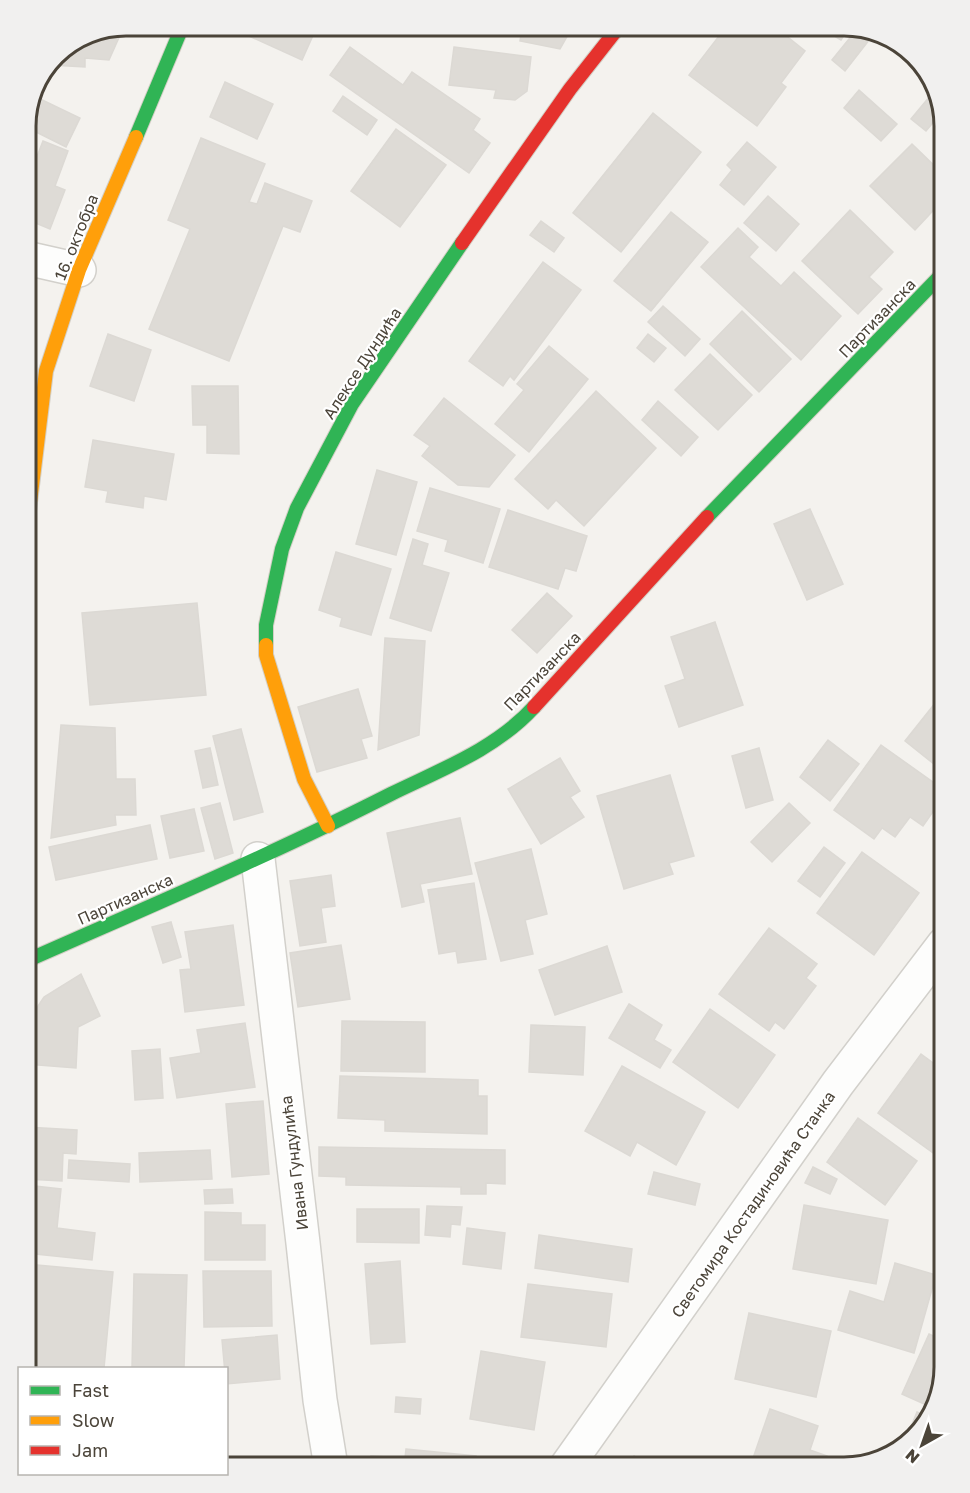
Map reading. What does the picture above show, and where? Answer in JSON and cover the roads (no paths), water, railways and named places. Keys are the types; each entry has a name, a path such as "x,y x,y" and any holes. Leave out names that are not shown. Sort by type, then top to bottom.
{"street":[{"name":"16. октобра","path":"36,453 46,371 79,270 178,36"},
{"name":"Алексе Дундића","path":"328,826 304,779 266,655 266,624 282,549 297,508 352,404 515,166 570,89 612,36"},
{"path":"36,260 79,270"},
{"name":"Партизанска","path":"36,957 258,859 485,747 526,716 700,524 934,283"},
{"name":"Ивана Гундулића","path":"258,859 320,1400 329,1457"},
{"name":"Светомира Костадиновића Станка","path":"573,1457 838,1083 934,958"}]}
